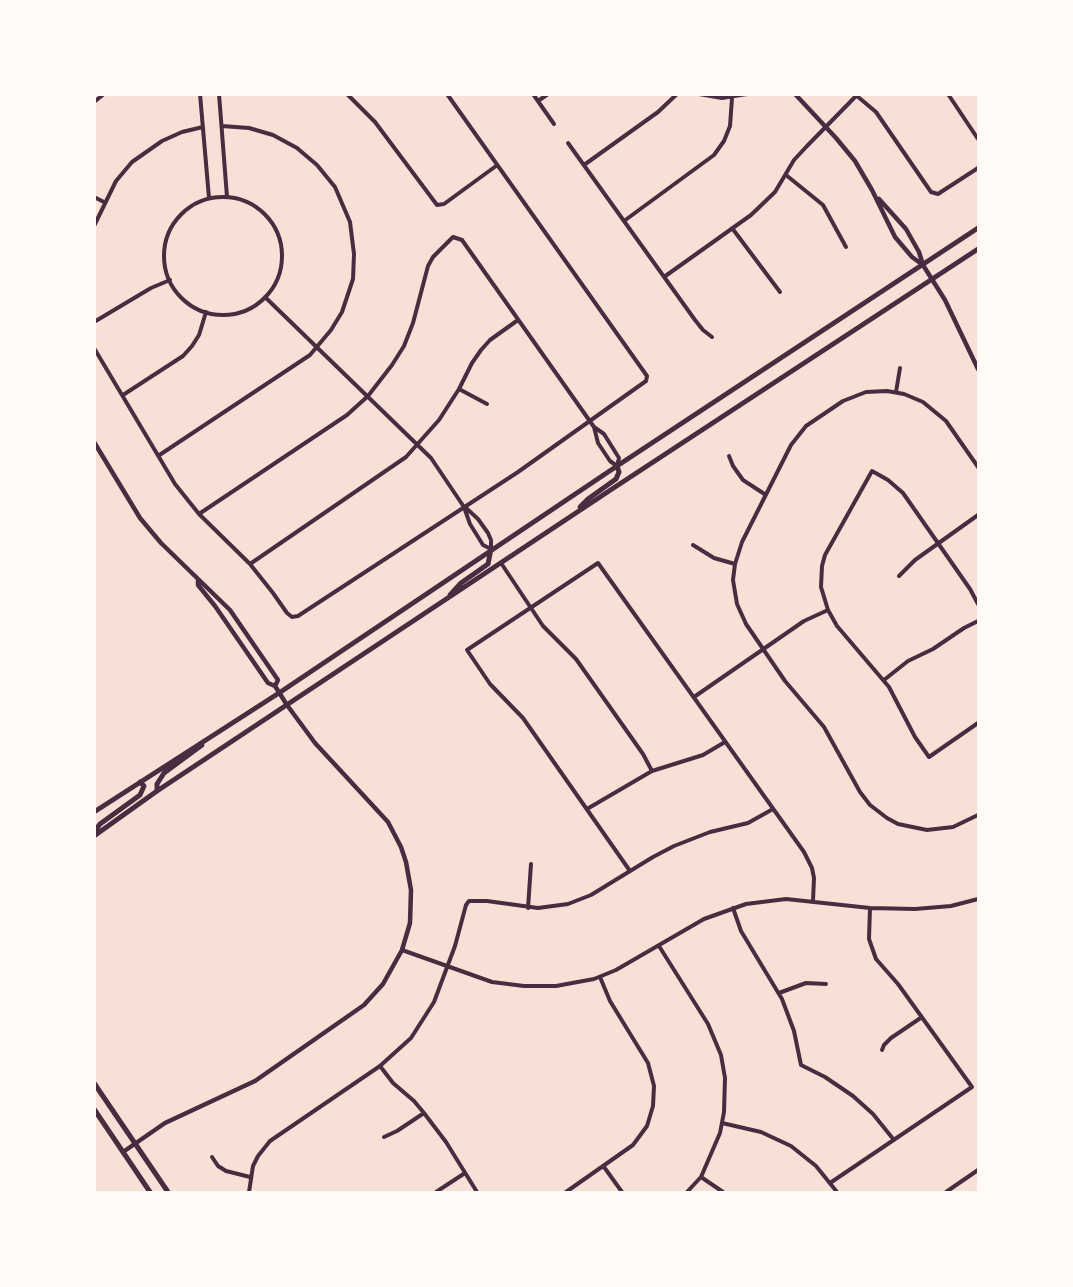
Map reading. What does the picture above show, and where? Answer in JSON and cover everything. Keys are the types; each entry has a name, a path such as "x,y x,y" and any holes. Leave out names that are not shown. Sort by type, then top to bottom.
{"main road":[{"path":"94,812 279,693 491,549 978,228"},
{"path":"94,834 157,790 978,249"},
{"path":"573,515 588,499 616,479 619,472 617,466"},
{"path":"445,600 461,583 488,564 491,549"},
{"path":"157,790 157,784 164,772 196,751 209,737"},
{"path":"94,834 100,824 140,795 144,786 140,782"},
{"path":"94,1083 168,1192"},
{"path":"94,1110 150,1192"}],"street":[{"path":"94,102 104,94"},
{"path":"200,94 209,198"},
{"path":"219,94 227,197"},
{"path":"347,94 375,122 437,205 444,204 496,166"},
{"path":"94,348 175,484 199,514 250,564 287,614 295,618 464,507 646,381 647,375 496,166 447,94"},
{"path":"533,94 554,124"},
{"path":"538,101 548,94"},
{"path":"584,165 658,112 677,94"},
{"path":"699,94 713,98 732,98 747,94"},
{"path":"795,94 850,155 889,213 906,229 919,252 923,265 955,318 978,369"},
{"path":"948,94 978,139"},
{"path":"664,277 751,214 775,192 807,146 857,95 876,112 931,192 938,194 978,168"},
{"path":"624,221 714,155 724,141 730,126 732,98"},
{"path":"158,456 306,358 331,330 342,312 353,279 353,236 346,211 335,187 326,176 297,148 259,130 222,126"},
{"path":"94,226 104,202 123,171 142,153 171,136 203,127"},
{"path":"568,142 699,325 712,337"},
{"path":"786,175 823,205 846,247"},
{"path":"872,190 895,237 912,257 923,265"},
{"path":"94,197 104,202"},
{"path":"227,197 256,208 268,218 278,236 282,254 280,271 274,286 252,307 237,313 225,315 195,308 182,298 170,280 165,256 169,233 180,216 209,198 227,197"},
{"path":"732,228 780,292"},
{"path":"199,514 347,415 368,396 404,345 413,323 428,266 433,257 453,237 462,240 594,427 604,435 619,458 617,466 610,461 598,443 594,427"},
{"path":"94,322 151,288 170,280"},
{"path":"265,297 418,444 441,471 464,507 470,524 483,545 491,549 488,533 478,519 464,507"},
{"path":"123,395 188,351 198,335 207,312"},
{"path":"250,564 397,464 439,420 481,350 490,340 518,320"},
{"path":"896,392 900,368"},
{"path":"459,389 487,404"},
{"path":"978,467 951,427 937,412 912,397 896,392 879,391 854,396 815,418 791,445 742,542 733,580 737,604 746,624 785,681 824,727 860,792 880,813 906,826 927,830 953,827 978,814"},
{"path":"94,442 140,518 161,543 217,596 242,626 278,680 275,686"},
{"path":"729,456 743,480 766,495"},
{"path":"978,604 939,543 903,493 888,480 872,471 825,555 821,587 828,610 837,626 893,693 915,737 929,757 978,723"},
{"path":"899,576 915,560 978,516"},
{"path":"693,545 714,558 735,564"},
{"path":"501,563 551,636 576,659 643,754 652,771"},
{"path":"630,871 523,718 490,684 467,650 598,563 804,852 814,878 813,901"},
{"path":"123,1152 174,1118 255,1081 355,1012 383,984 402,950 410,923 411,890 406,862 398,839 382,814 315,743 275,686 268,683 198,585 198,580"},
{"path":"694,698 804,621 828,610"},
{"path":"884,680 908,661 933,649 978,621"},
{"path":"587,808 652,771 703,755 725,742"},
{"path":"249,1192 250,1177 258,1156 270,1141 380,1066 404,1046 421,1025 434,1002 469,901 487,901 528,908 553,907 582,899 674,846 710,832 748,823 773,809"},
{"path":"528,908 531,864"},
{"path":"402,950 492,982 524,986 570,985 600,977 632,962 704,919 733,908 773,900 813,901 870,908 929,908 978,899"},
{"path":"733,908 741,931 779,993 794,1031 801,1065 825,1077 853,1096 873,1114 894,1140"},
{"path":"830,1183 972,1087 873,953 869,932 870,908"},
{"path":"659,946 715,1039 725,1078 726,1095 715,1148 701,1177 687,1192"},
{"path":"566,1192 624,1153 641,1136 651,1114 654,1098 653,1080 648,1063 610,1001 600,977"},
{"path":"779,993 806,983 826,984"},
{"path":"882,1050 891,1038 922,1017"},
{"path":"380,1066 393,1083 424,1113 477,1192"},
{"path":"384,1137 424,1113"},
{"path":"722,1123 761,1132 790,1146 816,1166 837,1192"},
{"path":"212,1157 218,1166 226,1171 250,1177"},
{"path":"604,1167 622,1192"},
{"path":"946,1192 978,1170"},
{"path":"436,1192 466,1173"},
{"path":"701,1177 723,1192"}]}
